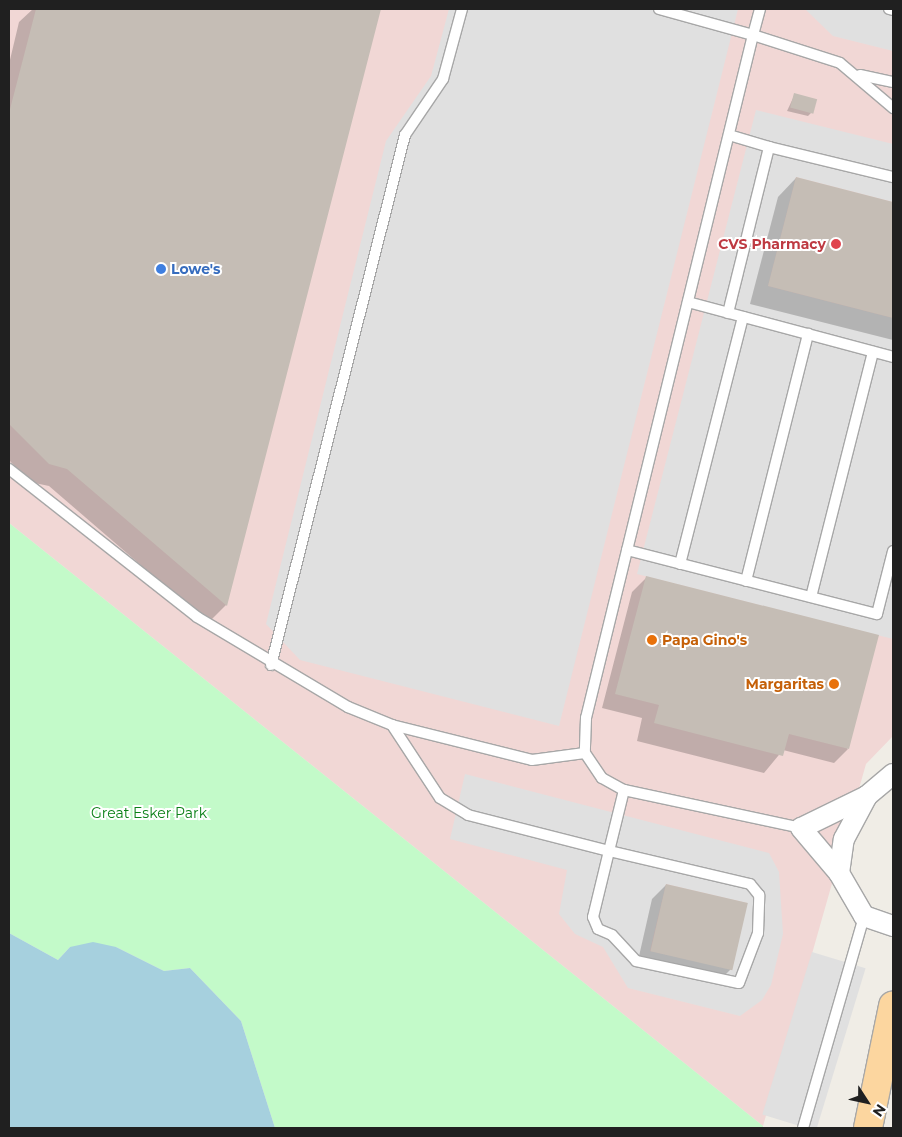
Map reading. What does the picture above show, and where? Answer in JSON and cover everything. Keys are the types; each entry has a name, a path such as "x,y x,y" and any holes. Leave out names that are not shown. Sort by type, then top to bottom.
{"main road":[{"path":"868,1128 893,1006"}],"street":[{"path":"893,774 866,796 801,828 839,873 864,916 893,926"},
{"path":"839,873 844,838 866,796"}],"lane":[{"path":"271,664 404,135 444,79 462,9"},
{"path":"659,9 817,52 860,75 893,82"},
{"path":"760,9 583,731 585,753 602,778 624,790 801,828"},
{"path":"889,9 893,10"},
{"path":"860,75 893,108"},
{"path":"729,135 893,177"},
{"path":"728,313 769,146"},
{"path":"688,302 893,357"},
{"path":"680,564 743,317"},
{"path":"746,581 808,334"},
{"path":"811,597 873,352"},
{"path":"9,469 197,617 271,664 348,707 392,725 532,760 585,753"},
{"path":"627,550 878,614 893,551"},
{"path":"392,725 440,798 468,815 609,851 750,884 759,895 758,934 739,984 636,961 612,935 598,929 593,917 609,851 624,790"},
{"path":"804,1128 864,916"}],"shaded area":[{"path":"9,9 893,9 893,736 866,764 763,1126 9,523"},
{"path":"449,9 738,9 559,726 300,660 266,624 386,141 431,76"},
{"path":"805,9 893,9 893,51 833,36"},
{"path":"756,110 893,144 893,202 796,177 768,286 893,318 893,639 637,574"},
{"path":"465,774 769,853 779,872 783,934 771,985 762,1000 740,1016 628,988 603,947 575,934 559,914 567,870 450,839","holes":["666,884 747,903 732,969 650,951"]},
{"path":"812,952 866,968 817,1128 806,1128 762,1115"}],"green space":[{"name":"Great Esker Park","path":"9,523 763,1126 763,1128 275,1128 241,1021 190,968 164,971 116,947 70,947 58,960 9,933"}],"water":[{"path":"9,933 58,960 70,947 93,942 116,947 164,971 190,968 241,1021 275,1128 9,1128"}],"building":[{"name":"Lowe's","path":"36,9 381,9 227,606 67,469 49,464 9,424 9,113"},
{"path":"794,93 817,99 813,114 790,107"},
{"name":"CVS Pharmacy","path":"796,177 893,202 893,318 768,286"},
{"path":"646,576 879,635 849,749 789,734 783,756 654,723 659,705 615,694"},
{"path":"666,884 748,903 732,970 650,951"}],"place":[{"name":"CVS Pharmacy","path":"836,244"},
{"name":"Lowe's","path":"161,269"},
{"name":"Papa Gino's","path":"652,640"},
{"name":"Margaritas","path":"834,684"}]}
